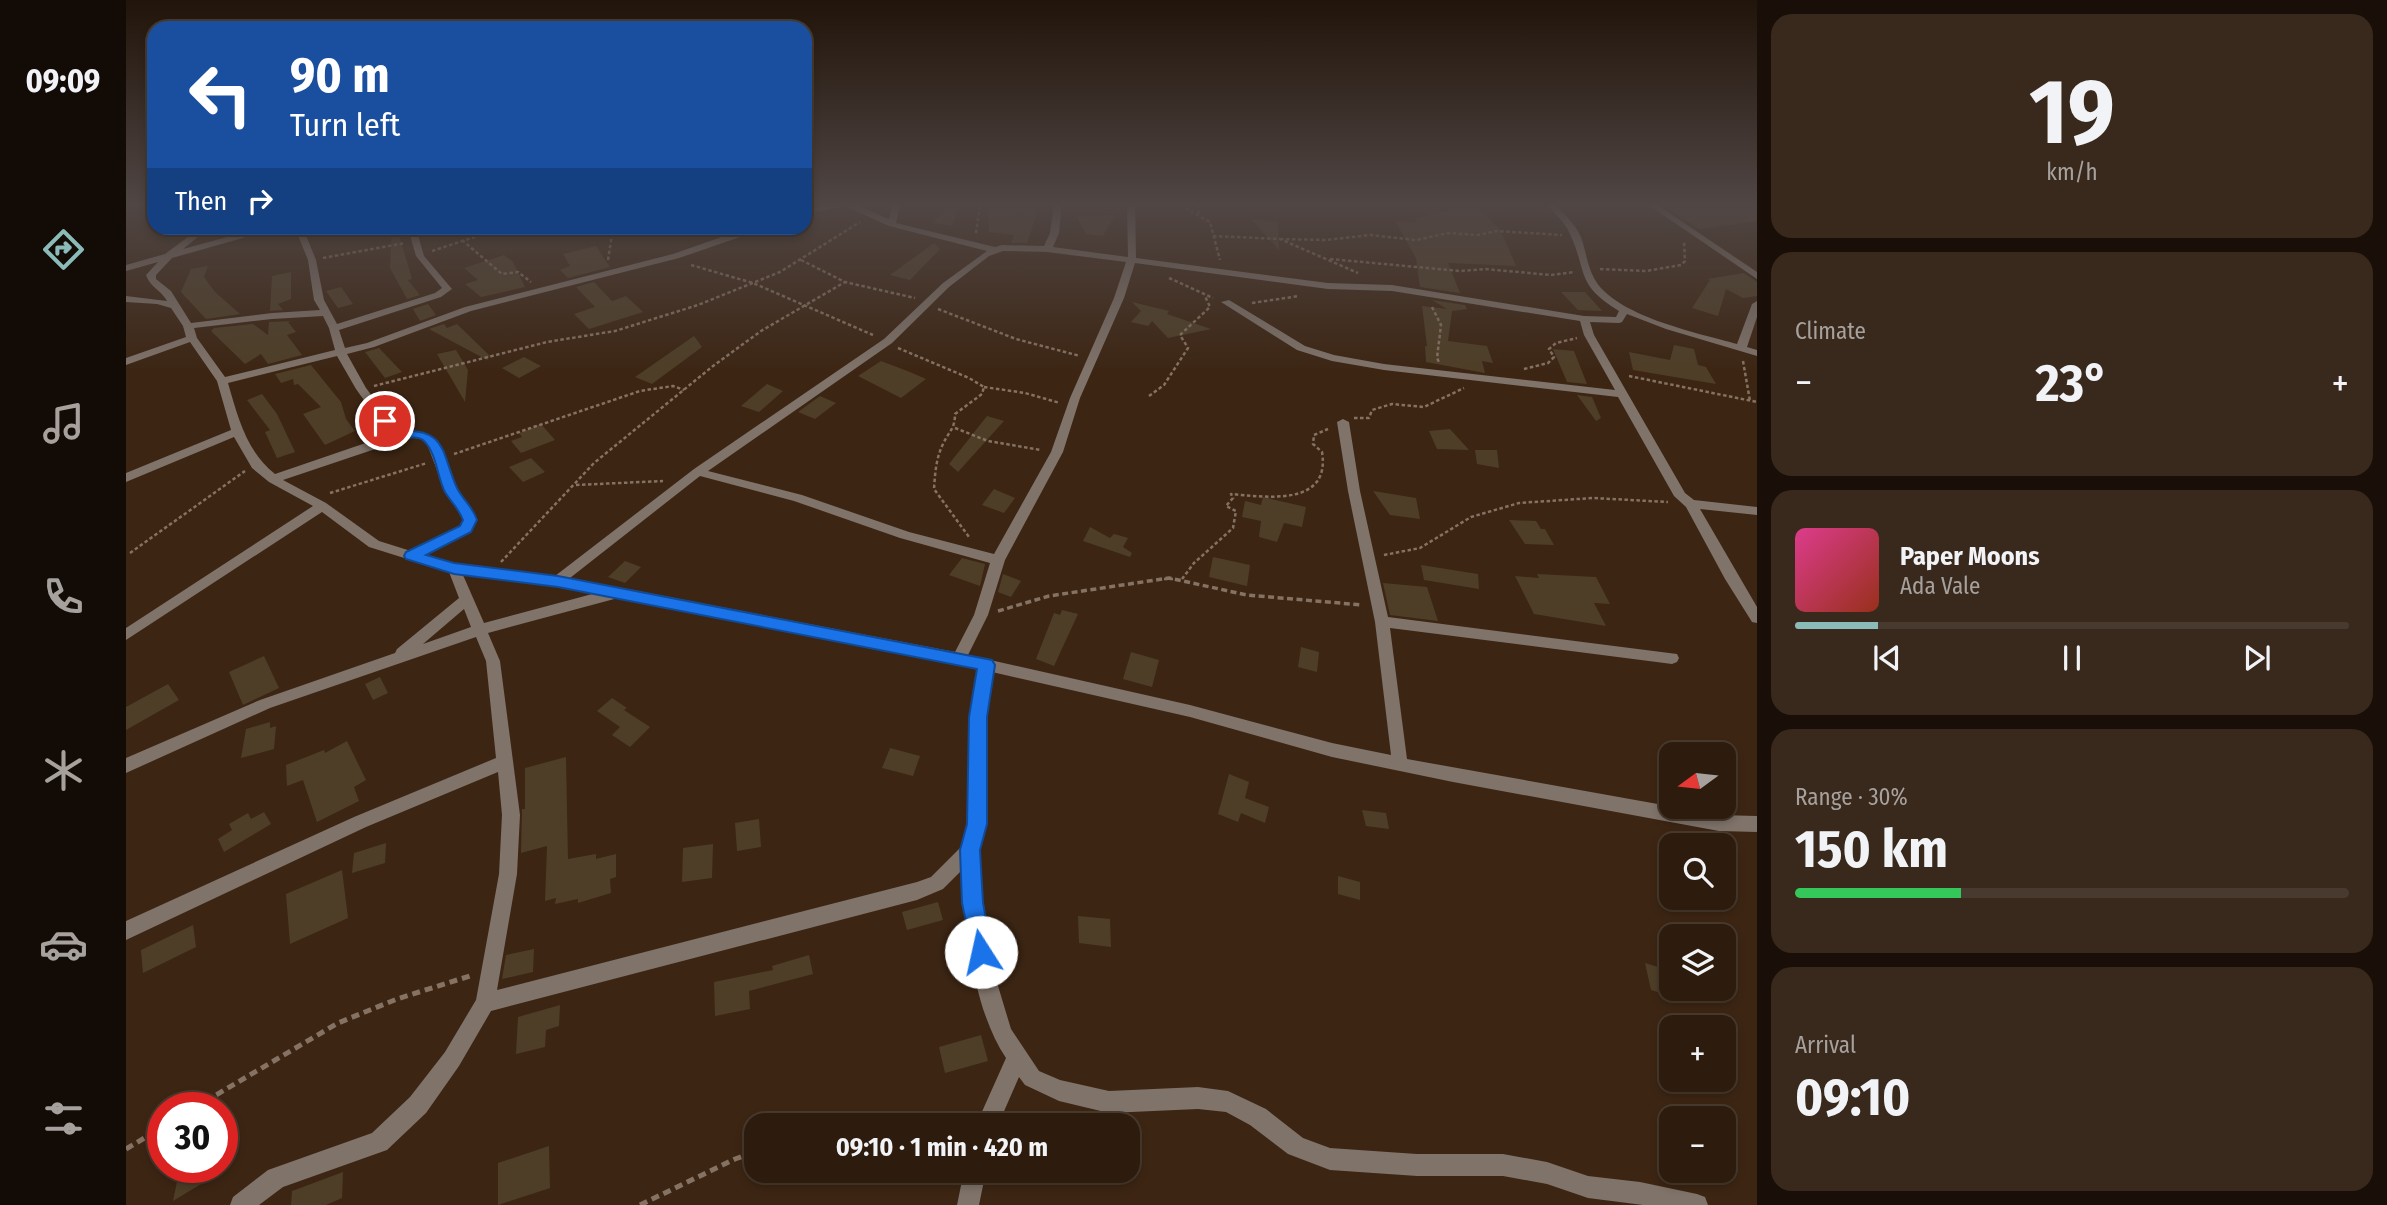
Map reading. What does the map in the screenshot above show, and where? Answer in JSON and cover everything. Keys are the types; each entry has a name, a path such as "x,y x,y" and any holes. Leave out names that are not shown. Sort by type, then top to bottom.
{"street":[{"path":"126,268 157,260"},
{"path":"164,260 151,275 152,280 168,293 222,381 237,432 256,465 273,480 316,503 374,544 454,569 558,582 959,659 1190,711 1332,750 1400,764 1720,823 1757,824"},
{"path":"312,260 324,313 334,328 341,353 361,389 396,436"},
{"path":"334,328 444,292 447,286 424,260"},
{"path":"222,381 370,345 468,309 659,260"},
{"path":"558,582 693,475 888,341 946,285 978,260"},
{"path":"959,659 981,615 998,560 1057,453 1072,406 1119,298 1132,260"},
{"path":"1141,260 1328,286 1392,288 1584,319 1619,320 1624,310"},
{"path":"1584,260 1595,290 1624,310 1757,353"},
{"path":"1734,260 1757,276"},
{"path":"126,299 157,301 175,306"},
{"path":"1226,302 1264,327 1315,354 1384,367 1623,394"},
{"path":"1741,348 1757,304"},
{"path":"126,362 190,332 272,316 324,313"},
{"path":"1584,319 1589,335 1680,496 1691,504 1757,618"},
{"path":"1343,422 1382,622 1400,764"},
{"path":"126,478 237,432"},
{"path":"273,480 396,436 419,434 428,438 440,459 451,491 470,520 466,529 411,556"},
{"path":"693,475 798,498 905,535 998,560"},
{"path":"126,635 316,503"},
{"path":"1691,504 1757,511"},
{"path":"241,1205 276,1178 379,1142 418,1105 452,1059 485,1003 508,874 511,815 494,661 454,569"},
{"path":"126,766 265,704 482,629 618,593"},
{"path":"397,658 466,600"},
{"path":"1382,622 1672,658"},
{"path":"986,665 978,717 977,824 970,850 973,903 985,976 1002,1034 1032,1078 1059,1090 1110,1102 1198,1097 1228,1102 1258,1117 1296,1146 1330,1158 1417,1165 1503,1165 1568,1178 1588,1187 1640,1193 1697,1205"},
{"path":"126,931 360,822 505,762"},
{"path":"485,1003 917,891 937,883 970,850"},
{"path":"993,1113 1017,1057"},
{"path":"968,1205 973,1183"}],"path":[{"path":"486,260 502,274 518,272 541,291"},
{"path":"608,260 610,272"},
{"path":"684,260 703,270 752,283 808,306 888,341 920,359 972,379 984,387 1025,393 1072,406"},
{"path":"801,260 845,282 929,304 1016,339 1092,358"},
{"path":"361,389 547,342 637,325 752,283 801,260"},
{"path":"1220,260 1224,272"},
{"path":"1333,260 1392,288"},
{"path":"1343,260 1460,271 1485,269 1551,275 1587,270 1646,271 1681,265 1685,260"},
{"path":"491,573 594,463 740,345 845,282"},
{"path":"1418,294 1439,317 1441,342 1437,358 1448,374"},
{"path":"1149,396 1164,385 1188,348 1180,335 1194,321 1203,318 1210,307 1205,296"},
{"path":"1521,369 1552,360 1554,357 1549,349 1556,343 1589,335"},
{"path":"1741,348 1750,401"},
{"path":"1613,379 1631,376 1757,402"},
{"path":"1182,579 1194,563 1233,528 1236,511 1226,506 1233,498 1231,494 1271,496 1308,491 1317,483 1324,472 1322,452 1313,444 1314,435 1343,422 1369,418 1372,410 1384,405 1432,405 1469,385 1456,383 1470,378"},
{"path":"316,503 522,428 639,391 665,386 684,390"},
{"path":"983,555 934,489 933,476 943,443 954,428 955,414 982,394 984,387"},
{"path":"954,428 996,443 1057,453"},
{"path":"130,553 256,465"},
{"path":"575,485 693,475"},
{"path":"1368,557 1426,545 1440,533 1472,517 1535,501 1605,497 1691,504"},
{"path":"981,615 1049,596 1169,578 1247,595 1378,606"},
{"path":"221,1092 338,1023 397,999 491,969"},
{"path":"126,1149 147,1137"},
{"path":"640,1205 744,1156"}],"building":[{"path":"390,260 406,260 412,279 408,280 420,295 407,299 390,268"},
{"path":"488,260 511,260 525,287 481,297 465,284 478,280 464,268"},
{"path":"567,260 605,260 610,267 568,278 560,270 570,266"},
{"path":"910,260 929,260 910,280 890,275"},
{"path":"1416,260 1514,260 1516,266 1448,263 1460,293 1420,287"},
{"path":"208,266 204,277 215,292 240,314 206,319 181,292 191,269"},
{"path":"291,272 291,299 278,304 283,310 270,311 272,276"},
{"path":"1744,273 1757,282 1757,296 1743,298 1726,289 1718,316 1692,308 1710,280 1707,279"},
{"path":"594,282 612,301 626,296 643,312 589,329 574,314 595,307 576,287"},
{"path":"341,287 353,304 338,308 326,291"},
{"path":"1561,292 1585,292 1602,311 1578,310"},
{"path":"1432,300 1465,305 1467,309 1452,311 1448,341 1487,346 1493,363 1482,361 1485,373 1426,362 1427,346 1422,306 1447,309"},
{"path":"1132,302 1169,311 1167,314 1211,329 1168,338 1152,321 1148,326 1131,322 1141,311"},
{"path":"428,304 436,315 420,321 413,309"},
{"path":"291,321 288,322 296,332 287,335 302,355 268,364 261,354 245,364 211,331 214,328 253,324 268,335 269,322"},
{"path":"444,324 447,328 457,324 490,356 487,360 429,329"},
{"path":"694,336 702,347 652,384 635,377"},
{"path":"1674,345 1694,349 1698,365 1706,367 1716,384 1633,370 1629,352 1670,360"},
{"path":"379,348 402,372 385,378 365,352"},
{"path":"1553,349 1574,351 1587,384 1567,382"},
{"path":"456,350 468,370 465,402 437,354"},
{"path":"524,357 541,366 519,378 502,368"},
{"path":"881,361 926,379 901,398 858,376"},
{"path":"311,365 341,402 346,419 355,431 325,445 303,414 321,407 298,384 294,385 293,379 281,383 275,374"},
{"path":"767,384 783,391 759,412 741,406"},
{"path":"262,394 277,414 295,452 277,458 265,432 270,430 247,400"},
{"path":"1577,395 1592,397 1601,418 1596,421"},
{"path":"820,396 836,403 815,419 798,412"},
{"path":"987,416 1004,421 958,472 949,464"},
{"path":"541,424 555,440 521,453 511,441 522,437 519,433"},
{"path":"1450,429 1469,450 1437,449 1429,431"},
{"path":"1475,450 1497,450 1499,468 1477,464"},
{"path":"531,458 545,472 523,482 509,467"},
{"path":"994,489 1015,498 1004,513 982,505"},
{"path":"1373,491 1416,498 1420,519 1390,515"},
{"path":"1263,497 1306,507 1302,527 1284,523 1277,542 1259,537 1261,521 1242,517 1245,501 1261,505"},
{"path":"1509,520 1536,521 1541,529 1545,529 1554,545 1525,544"},
{"path":"1090,527 1110,538 1114,534 1128,538 1123,547 1132,553 1130,557 1083,541"},
{"path":"1213,557 1250,565 1247,586 1209,577"},
{"path":"962,558 985,564 980,586 949,575"},
{"path":"625,561 641,567 625,583 608,577"},
{"path":"1421,565 1478,574 1479,589 1424,580"},
{"path":"1003,574 1021,581 1011,597 998,592"},
{"path":"1537,574 1596,577 1610,604 1594,603 1606,626 1534,614 1515,576 1539,578"},
{"path":"1383,583 1427,587 1438,621 1390,615"},
{"path":"1062,610 1078,614 1054,666 1036,659 1054,613 1060,615"},
{"path":"1301,647 1319,652 1317,672 1298,667"},
{"path":"1131,652 1159,660 1152,687 1123,679"},
{"path":"264,656 279,688 243,705 229,672"},
{"path":"380,677 388,693 373,700 365,684"},
{"path":"168,684 179,700 126,730 126,707"},
{"path":"612,698 627,708 624,710 650,727 630,747 612,735 620,727 597,711"},
{"path":"270,722 270,728 276,726 274,749 241,758 246,729"},
{"path":"347,741 366,780 354,787 359,801 317,822 303,780 287,786 286,765 324,750 325,753"},
{"path":"890,748 920,756 913,776 882,768"},
{"path":"566,757 568,859 596,854 596,859 616,854 616,877 610,879 611,893 578,903 578,899 555,904 556,898 545,901 547,846 521,853 525,768"},
{"path":"1229,774 1249,782 1245,798 1269,807 1265,823 1241,813 1238,822 1218,814"},
{"path":"1362,810 1386,813 1389,829 1366,826"},
{"path":"264,812 271,824 224,852 218,839 232,830 229,824 248,813 251,819"},
{"path":"759,819 761,847 737,851 735,823"},
{"path":"386,843 385,863 352,873 354,853"},
{"path":"713,844 712,878 682,882 683,848"},
{"path":"342,870 348,918 290,944 286,894"},
{"path":"1338,876 1360,882 1360,900 1338,894"},
{"path":"938,902 943,920 907,930 902,912"},
{"path":"1078,916 1110,919 1111,947 1079,943"},
{"path":"193,925 196,947 143,973 141,950"},
{"path":"534,949 533,972 502,979 506,955"},
{"path":"809,955 813,974 749,991 750,1009 715,1016 714,982 773,970 772,966"},
{"path":"1645,963 1659,967 1659,992 1651,990"},
{"path":"560,1005 559,1026 546,1030 545,1047 516,1054 518,1017"},
{"path":"981,1035 988,1061 945,1073 939,1047"},
{"path":"549,1146 550,1188 498,1205 498,1163"},
{"path":"343,1172 342,1198 326,1205 291,1205 292,1191"},
{"path":"177,1183 203,1183 173,1201"}],"route":[{"path":"385,421 396,436 419,434 428,438 435,446 451,491 470,520 466,529 411,556 454,569 558,582 986,665 978,717 977,824 970,850 973,903 981,952"}]}
